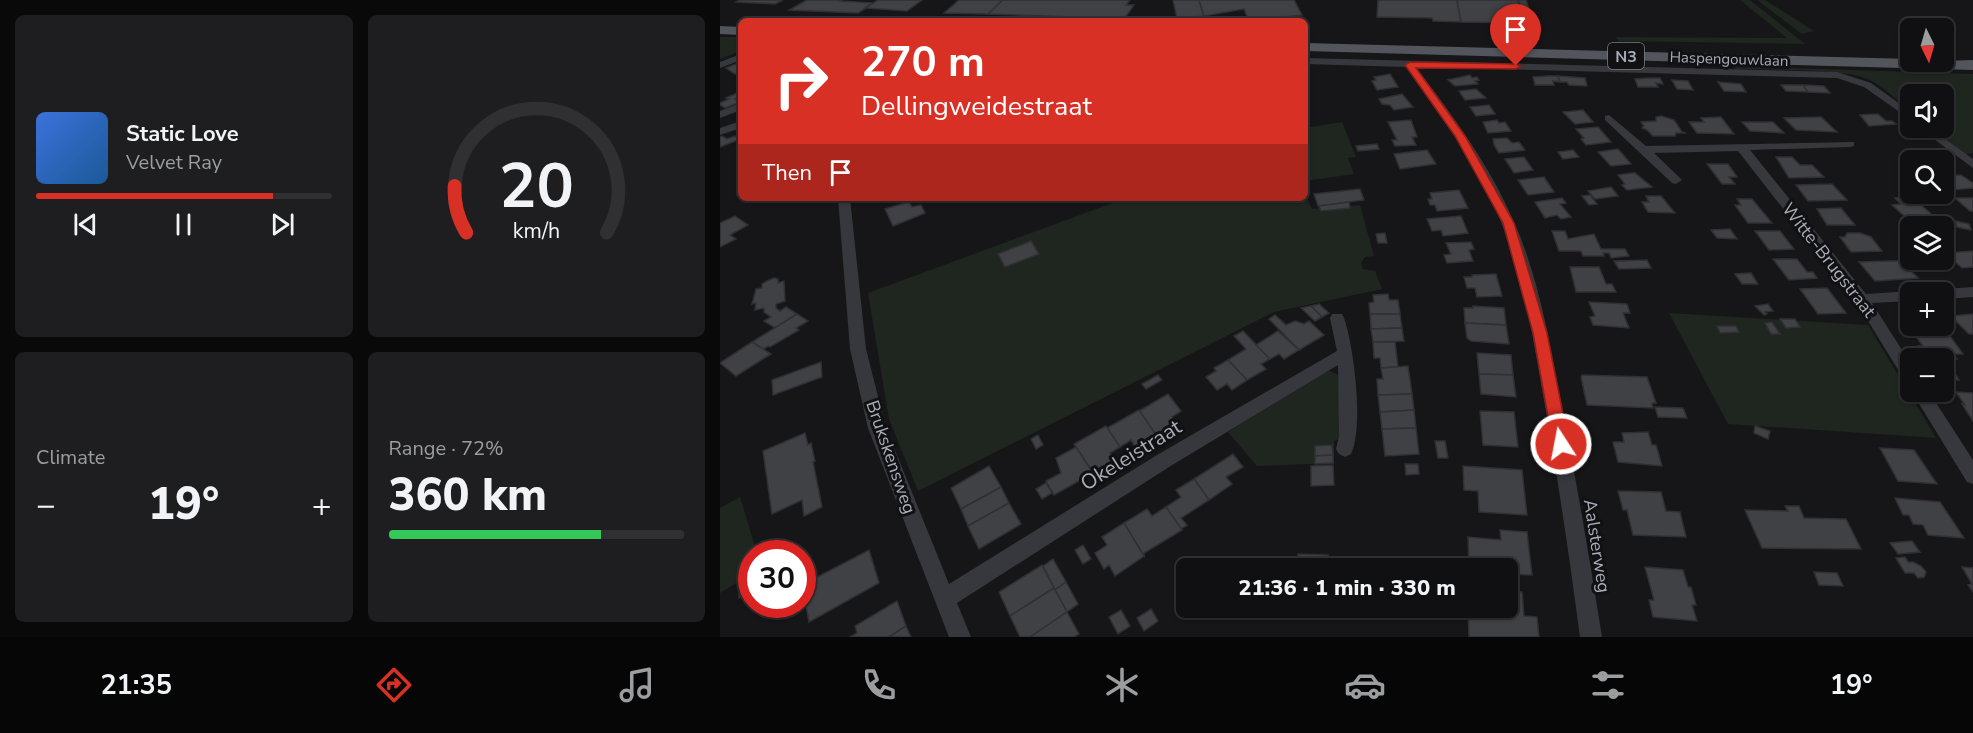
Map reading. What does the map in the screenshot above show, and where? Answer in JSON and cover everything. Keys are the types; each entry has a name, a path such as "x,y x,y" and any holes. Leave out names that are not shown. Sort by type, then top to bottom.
{"main road":[{"path":"720,30 738,31"},
{"name":"Haspengouwlaan","path":"1308,47 1973,67"}],"street":[{"path":"720,65 738,58"},
{"path":"1308,61 1838,75 1855,78 1867,84 1900,109"},
{"name":"Aalsterweg","path":"1410,65 1460,136 1509,223 1520,256 1544,356 1565,466 1592,637"},
{"path":"720,115 738,107"},
{"path":"720,115 738,124"},
{"path":"1609,118 1676,180"},
{"path":"720,132 738,125"},
{"path":"1938,138 1973,164"},
{"path":"1643,150 1850,144"},
{"name":"Witte-Brugstraat","path":"1740,147 1862,299 1900,359"},
{"name":"Brukskensweg","path":"844,201 858,349 874,417 960,637"},
{"path":"1954,293 1973,292"},
{"path":"1862,299 1900,297"},
{"path":"1337,318 1343,334 1348,436 1345,449"},
{"name":"Okeleistraat","path":"945,598 1163,461 1344,354"},
{"path":"1926,402 1973,476"}],"shaded area":[{"path":"1740,0 1750,0 1805,44 1619,41 1616,37 1787,38"},
{"path":"1757,0 1765,0 1814,31 1802,34"},
{"path":"720,37 738,37 738,52 720,59"},
{"path":"1733,66 1973,74 1973,153 1965,154 1944,138 1954,138 1954,84 1900,84 1900,103 1881,87 1860,76 1844,73 1735,69"},
{"path":"1342,122 1356,157 1348,158 1354,174 1308,181 1308,128"},
{"path":"1308,200 1312,209 1360,205 1374,256 1365,257 1361,263 1363,269 1375,271 1382,289 1274,312 918,491 889,419 868,293 1118,201"},
{"path":"1669,313 1868,325 1900,378 1900,402 1914,402 1936,438 1728,424"},
{"path":"1330,371 1338,375 1342,437 1334,441 1334,463 1257,466 1228,432 1323,372"},
{"path":"740,497 753,540 738,540 738,582 720,593 720,508"}],"building":[{"path":"740,0 783,0 775,4 736,2"},
{"path":"807,0 874,3 858,13 789,10"},
{"path":"878,0 922,0 907,11 865,8"},
{"path":"959,0 1003,0 988,14 944,13"},
{"path":"1003,0 1130,0 1126,5 1134,5 1125,18 988,14"},
{"path":"1173,0 1199,0 1204,16 1177,18"},
{"path":"1199,0 1294,0 1302,15 1248,18 1244,9 1204,16"},
{"path":"1378,0 1457,0 1461,22 1433,21 1432,18 1377,17"},
{"path":"1457,0 1518,0 1526,23 1461,22"},
{"path":"1518,0 1526,0 1533,20 1525,20"},
{"path":"738,63 738,74 735,74 726,68"},
{"path":"1390,74 1398,87 1377,90 1372,81 1376,80 1374,77"},
{"path":"1470,75 1472,78 1477,77 1479,80 1475,81 1478,84 1455,86 1448,80"},
{"path":"1558,76 1560,82 1553,81 1554,85 1535,85 1533,77"},
{"path":"1558,76 1585,78 1587,86 1560,82"},
{"path":"1660,78 1663,84 1656,83 1658,87 1638,87 1635,79"},
{"path":"1672,80 1688,81 1693,90 1677,89"},
{"path":"1718,82 1741,84 1746,92 1724,91"},
{"path":"1781,85 1803,85 1808,92 1786,91"},
{"path":"1803,85 1824,86 1830,93 1808,92"},
{"path":"1476,89 1486,98 1465,100 1459,91"},
{"path":"737,93 738,98 735,99 738,103 725,108 720,103 729,99 726,98"},
{"path":"1402,94 1413,107 1394,110 1390,105 1382,104 1379,99"},
{"path":"1489,105 1495,114 1476,116 1470,107"},
{"path":"1583,110 1593,122 1575,124 1563,112"},
{"path":"1878,114 1886,121 1896,124 1869,126 1860,115"},
{"path":"1661,116 1674,120 1682,132 1686,133 1676,133 1675,136 1653,136 1642,128 1644,126 1641,122 1656,121 1656,117"},
{"path":"1721,117 1734,134 1697,133 1689,122 1704,122 1701,118"},
{"path":"1821,117 1837,132 1796,130 1784,118"},
{"path":"1411,120 1417,137 1412,137 1416,145 1395,146 1392,140 1397,140 1388,122"},
{"path":"1497,120 1499,123 1505,122 1511,131 1488,133 1483,122"},
{"path":"1742,122 1773,122 1784,133 1750,131"},
{"path":"1598,127 1611,142 1586,145 1581,139 1584,138 1576,129"},
{"path":"735,136 738,140 720,147 720,137 727,139"},
{"path":"1507,138 1512,143 1519,142 1525,150 1499,153 1493,139"},
{"path":"1377,144 1379,149 1358,151 1356,146"},
{"path":"1618,149 1631,164 1611,166 1598,152"},
{"path":"1427,150 1436,164 1400,169 1394,154"},
{"path":"1573,150 1579,157 1563,159 1558,152"},
{"path":"1524,157 1533,170 1514,173 1505,159"},
{"path":"1776,157 1792,157 1800,165 1812,165 1824,177 1789,178"},
{"path":"1707,164 1728,164 1737,177 1729,177 1735,184 1722,184"},
{"path":"1635,173 1652,187 1627,190 1618,175"},
{"path":"1954,175 1961,175 1973,183 1973,188 1954,190"},
{"path":"1544,177 1554,192 1528,195 1518,180"},
{"path":"1832,184 1847,200 1808,201 1796,185"},
{"path":"1611,187 1618,196 1595,199 1588,191"},
{"path":"1360,189 1364,200 1318,206 1314,194"},
{"path":"1459,190 1468,208 1437,211 1435,205 1430,205 1428,199 1432,199 1430,193"},
{"path":"1590,195 1597,204 1589,205 1582,196"},
{"path":"1646,196 1661,196 1675,213 1648,212 1642,202 1649,202"},
{"path":"1562,198 1566,203 1560,204 1571,217 1561,219 1557,215 1545,218 1535,202"},
{"path":"1955,198 1973,198 1973,211 1970,211"},
{"path":"1737,199 1752,199 1772,223 1748,223 1735,205 1741,205"},
{"path":"909,202 912,207 921,205 925,213 893,226 885,209"},
{"path":"1349,202 1350,208 1321,211 1319,206"},
{"path":"1920,204 1933,216 1904,216 1892,205"},
{"path":"1841,208 1855,225 1827,225 1817,209"},
{"path":"735,216 748,225 730,235 736,239 720,247 720,223"},
{"path":"1461,216 1468,233 1443,236 1441,230 1432,231 1427,219"},
{"path":"1955,221 1969,224 1971,230 1957,227"},
{"path":"1730,229 1737,239 1717,238 1711,230"},
{"path":"1552,231 1565,231 1568,239 1594,234 1601,249 1625,249 1629,256 1611,258 1609,253 1603,253 1604,256 1583,256 1581,251 1559,251"},
{"path":"1755,231 1780,231 1794,249 1769,250"},
{"path":"1385,233 1387,243 1378,243 1376,234"},
{"path":"1847,233 1860,233 1871,237 1882,251 1851,252 1840,237 1845,237"},
{"path":"1031,241 1039,254 1005,267 998,254"},
{"path":"1471,242 1474,249 1469,250 1473,261 1447,263 1444,255 1451,254 1446,243"},
{"path":"1973,251 1973,267 1962,268 1954,260 1954,252"},
{"path":"1773,259 1797,259 1807,272 1813,272 1817,278 1789,280"},
{"path":"1647,260 1651,268 1619,269 1614,261"},
{"path":"1900,261 1900,270 1910,270 1918,278 1875,281 1859,262"},
{"path":"1570,267 1599,267 1606,284 1612,284 1616,292 1576,292"},
{"path":"1751,273 1758,284 1742,284 1735,274"},
{"path":"1496,274 1502,296 1477,297 1475,288 1467,288 1464,277"},
{"path":"774,278 778,279 778,283 784,281 785,301 776,304 776,308 780,311 786,307 797,314 775,328 764,321 771,317 764,312 764,308 755,310 756,303 752,304 756,289 762,288 762,284"},
{"path":"1827,288 1846,313 1818,314 1800,289"},
{"path":"1388,294 1389,300 1398,300 1400,314 1370,314 1369,303 1374,302 1373,295"},
{"path":"1589,302 1627,304 1630,313 1623,313 1629,328 1593,325 1590,317 1595,316"},
{"path":"1319,304 1329,313 1322,317 1311,306"},
{"path":"1768,304 1773,311 1765,312 1767,314 1764,315 1755,306"},
{"path":"1311,306 1322,317 1315,321 1301,308"},
{"path":"1473,306 1504,308 1506,325 1465,323 1464,308 1473,308"},
{"path":"797,314 808,321 796,328 799,330 763,349 752,342"},
{"path":"1370,314 1400,314 1402,328 1371,329"},
{"path":"1973,314 1973,334 1969,334 1954,319 1954,316"},
{"path":"1275,315 1286,325 1295,321 1304,324 1309,321 1324,335 1299,350 1269,319"},
{"path":"1780,319 1795,319 1800,327 1786,328"},
{"path":"1772,322 1780,334 1771,334 1765,323"},
{"path":"1465,323 1506,325 1509,344 1471,341 1467,338"},
{"path":"1717,326 1736,326 1739,332 1720,333"},
{"path":"1402,328 1404,341 1373,342 1371,329"},
{"path":"1243,331 1270,359 1261,364 1266,369 1247,380 1228,360 1246,349 1234,336"},
{"path":"1278,331 1299,350 1284,359 1279,354 1270,359 1256,345"},
{"path":"1916,336 1950,336 1963,354 1954,354 1954,348 1919,348 1918,346 1923,346"},
{"path":"752,342 771,354 736,376 720,363"},
{"path":"1373,342 1395,342 1398,367 1381,368 1380,358 1374,358"},
{"path":"1477,353 1511,355 1513,375 1479,374"},
{"path":"1228,360 1247,380 1232,390 1227,384 1217,390 1206,377 1216,371 1214,368"},
{"path":"821,362 822,377 773,395 772,380"},
{"path":"1408,366 1412,394 1378,395 1377,379 1383,379 1381,368"},
{"path":"1479,374 1513,375 1516,397 1481,394"},
{"path":"1158,375 1162,380 1146,389 1142,384"},
{"path":"1582,375 1647,377 1656,403 1652,403 1653,408 1587,405"},
{"path":"1956,392 1973,393 1973,421 1962,404 1965,405"},
{"path":"1168,394 1181,411 1172,417 1177,423 1156,435 1139,411"},
{"path":"1412,394 1414,410 1380,412 1378,395"},
{"path":"1655,407 1683,408 1687,418 1658,417"},
{"path":"1139,410 1156,435 1135,447 1131,440 1120,447 1107,428"},
{"path":"1414,410 1416,428 1382,429 1380,412"},
{"path":"1480,411 1514,412 1518,447 1483,445"},
{"path":"1106,426 1120,447 1110,453 1115,460 1093,473 1074,444"},
{"path":"1755,426 1770,431 1768,439 1754,433"},
{"path":"1416,428 1419,454 1385,456 1382,429"},
{"path":"1648,432 1652,445 1656,445 1662,466 1618,462 1613,442 1624,442 1622,433"},
{"path":"805,433 808,445 811,443 822,507 804,516 802,500 772,514 763,451"},
{"path":"1038,435 1043,445 1036,449 1031,439"},
{"path":"1435,441 1445,441 1448,458 1438,458"},
{"path":"1332,445 1333,455 1315,456 1315,446"},
{"path":"1076,447 1093,473 1054,495 1046,481 1061,473 1056,458"},
{"path":"1880,448 1914,450 1937,484 1898,481"},
{"path":"1233,454 1243,467 1226,477 1232,484 1209,500 1194,479"},
{"path":"1333,455 1333,463 1315,464 1315,456"},
{"path":"1405,464 1418,464 1419,474 1406,475"},
{"path":"1333,465 1334,485 1311,486 1311,466"},
{"path":"989,466 1001,487 961,509 951,488"},
{"path":"1463,466 1522,470 1527,515 1479,512 1478,491 1464,490"},
{"path":"1194,479 1209,500 1181,518 1187,525 1181,529 1166,507 1181,497 1176,490"},
{"path":"1046,483 1052,493 1042,499 1036,489"},
{"path":"1001,487 1009,503 968,526 961,509"},
{"path":"1618,491 1661,492 1666,511 1680,512 1686,537 1633,535 1627,510 1623,510"},
{"path":"1895,498 1940,502 1964,538 1928,535 1923,525 1913,524 1909,515 1903,515"},
{"path":"1009,503 1021,524 979,549 968,526"},
{"path":"1785,506 1799,506 1804,518 1846,519 1861,549 1762,548 1745,510 1788,511"},
{"path":"1166,507 1182,530 1144,553 1144,556 1124,523 1147,509 1152,516"},
{"path":"1124,523 1144,556 1115,576 1109,565 1104,569 1095,553 1107,545 1102,537"},
{"path":"1500,530 1527,532 1532,575 1518,574 1518,558 1469,558 1468,537 1501,540"},
{"path":"1912,541 1920,552 1898,554 1890,543"},
{"path":"1083,545 1091,559 1083,564 1075,550"},
{"path":"869,550 879,583 809,622 808,618 816,618 816,578"},
{"path":"1298,554 1328,555 1328,558 1298,558"},
{"path":"1905,557 1908,562 1921,566 1926,572 1924,577 1918,578 1914,573 1905,573 1896,558"},
{"path":"1053,559 1066,582 1055,590 1043,566"},
{"path":"1042,565 1054,588 1010,616 999,592"},
{"path":"1645,567 1683,570 1696,605 1692,605 1697,621 1653,617 1649,600 1654,600"},
{"path":"1962,567 1973,568 1973,592 1968,585 1972,584"},
{"path":"1814,572 1837,573 1843,586 1819,585"},
{"path":"1066,582 1078,604 1067,612 1055,590"},
{"path":"1054,588 1067,612 1030,637 1020,637 1010,616"},
{"path":"1518,592 1522,592 1524,616 1537,617 1539,637 1469,637 1468,618 1518,618"},
{"path":"897,601 906,626 889,637 850,637 857,633 855,626"},
{"path":"1151,609 1158,621 1144,631 1137,618"},
{"path":"1121,610 1130,626 1118,634 1109,617"},
{"path":"1067,612 1079,634 1074,637 1030,637"},
{"path":"906,626 911,637 889,637"}],"route":[{"path":"1516,66 1410,65 1460,136 1509,223 1540,333 1561,444"}]}
